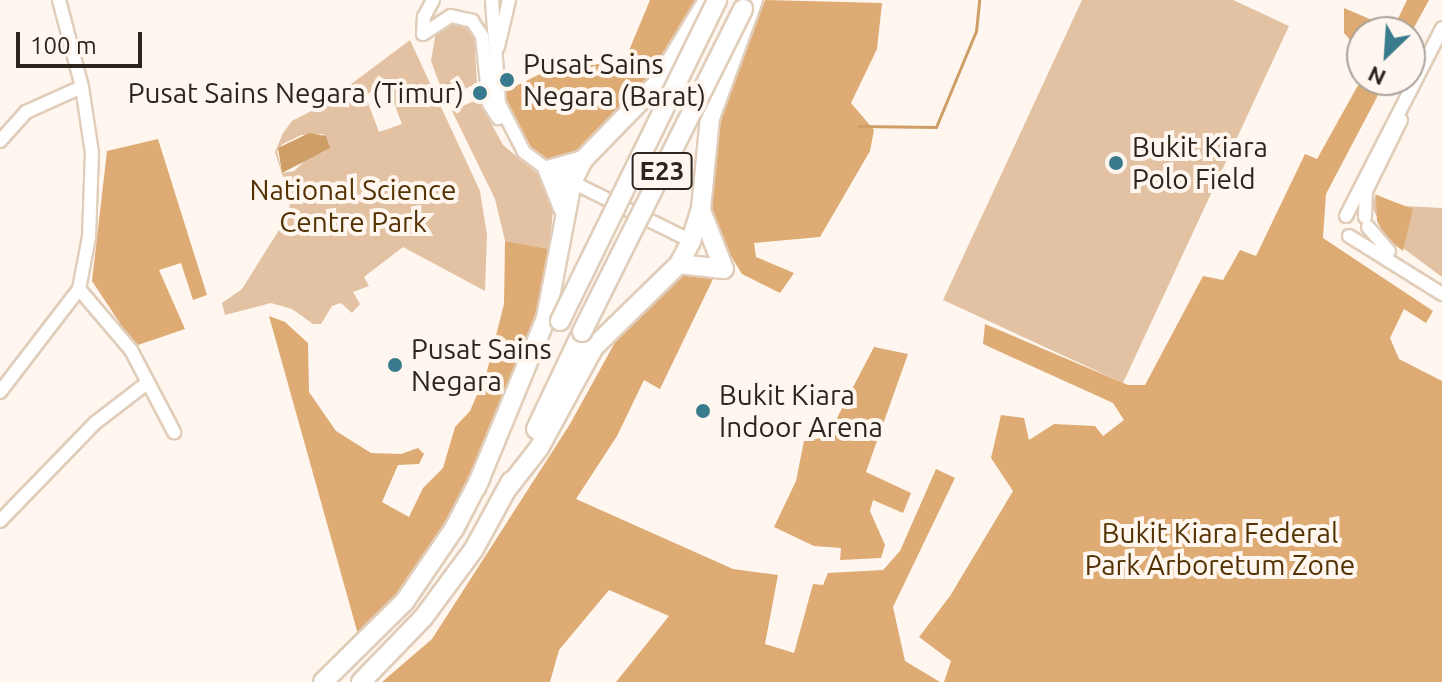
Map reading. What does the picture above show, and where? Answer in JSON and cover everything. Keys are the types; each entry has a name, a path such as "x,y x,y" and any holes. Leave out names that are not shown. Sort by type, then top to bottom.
{"highway":[{"path":"476,488 546,318 563,210 572,182 583,160 658,83 708,0"},
{"name":"E23","path":"323,682 405,601 476,488 717,0"},
{"path":"507,489 539,448 594,347 679,264 691,241 701,209 710,118 748,3"},
{"name":"E23","path":"361,682 423,618 474,549 507,489 582,332 748,3"},
{"path":"563,210 548,170 583,160"},
{"path":"679,264 724,269 701,209"}],"street":[{"path":"0,392 79,289 90,224 92,153 82,87 59,0"},
{"path":"433,0 424,17 423,34 451,16 472,21 482,36 489,104 524,152 548,170 691,241"},
{"path":"492,0 499,103 508,130"},
{"path":"494,53 509,0"},
{"path":"1442,28 1346,216 1343,229 1349,236 1442,294"},
{"path":"1349,236 1362,236 1366,222 1366,191 1442,43"},
{"path":"0,141 26,112 82,87"},
{"path":"1346,216 1355,213 1366,222 1379,245 1442,285"},
{"path":"79,289 131,350 174,432"},
{"path":"0,521 68,449 147,383"}],"green space":[{"path":"650,0 700,0 638,99 576,154 549,160 525,148 509,122 504,92 544,72 625,60"},
{"path":"765,0 882,3 877,49 851,103 874,130 870,151 820,237 754,243 756,257 794,273 780,293 742,274 715,230 710,202 721,120"},
{"name":"Bukit Kiara Polo Field","path":"1082,0 1233,0 1289,26 1123,383 943,300"},
{"path":"1407,0 1429,0 1420,16 1399,16"},
{"path":"1344,8 1363,16 1346,16 1346,35 1344,33"},
{"path":"453,21 466,21 474,34 477,83 445,99 431,61 436,31"},
{"name":"National Science Centre Park","path":"410,40 480,191 487,235 485,291 403,247 364,277 369,286 353,292 360,304 352,313 341,303 332,306 321,324 313,324 292,309 271,303 225,315 222,303 242,289 289,214 290,199 275,152 283,133 292,121 323,105","holes":["387,85 402,124 379,132 365,95","323,134 324,152 313,153 294,171 282,173 277,151 283,144 301,135"]},
{"name":"Bukit Kiara Federal Park Arboretum Zone","path":"1352,96 1378,96 1326,194 1323,238 1433,311 1426,323 1404,309 1390,338 1399,359 1442,381 1442,682 944,682 951,661 919,637 950,596 1013,491 991,458 1001,415 1024,418 1029,440 1054,424 1095,426 1103,436 1124,420 1113,403 983,344 985,324 1128,385 1145,385 1203,276 1223,280 1240,250 1256,256 1305,154 1317,159"},
{"path":"478,99 503,145 544,179 554,202 549,249 505,241 495,199 452,111"},
{"path":"158,139 207,295 193,300 181,263 159,270 185,329 135,346 92,281 107,151"},
{"path":"1375,194 1403,206 1442,208 1442,277 1384,234 1373,208"},
{"path":"1376,195 1413,209 1403,251 1386,238 1377,221"},
{"path":"505,241 549,249 542,305 470,485 397,598 359,638 269,316 285,322 308,343 309,392 336,431 371,453 401,454 418,448 424,454 419,464 398,465 382,502 409,517 423,488 443,468 455,427 470,411 487,371 504,304"},
{"path":"683,267 714,277 660,389 644,380 617,436 576,499 733,569 778,575 765,644 794,653 813,584 823,585 828,573 883,570 900,551 936,469 955,478 893,607 905,661 940,682 616,682 669,616 609,590 559,650 550,682 382,682 432,639 570,424 624,326"},
{"path":"874,347 908,354 866,472 911,493 903,513 873,500 870,511 885,545 881,558 840,560 841,548 814,546 774,527 796,481 804,441 827,437"}],"shaded area":[{"path":"309,133 326,136 330,148 282,173 278,148"}],"waterway":[{"path":"859,126 936,127 976,31 979,0"}],"place":[{"name":"Pusat Sains Negara (Barat)","path":"507,80"},
{"name":"Pusat Sains Negara (Timur)","path":"480,93"},
{"name":"Bukit Kiara Polo Field","path":"1116,163"},
{"name":"Pusat Sains Negara","path":"395,365"},
{"name":"Bukit Kiara Indoor Arena","path":"703,411"}]}
